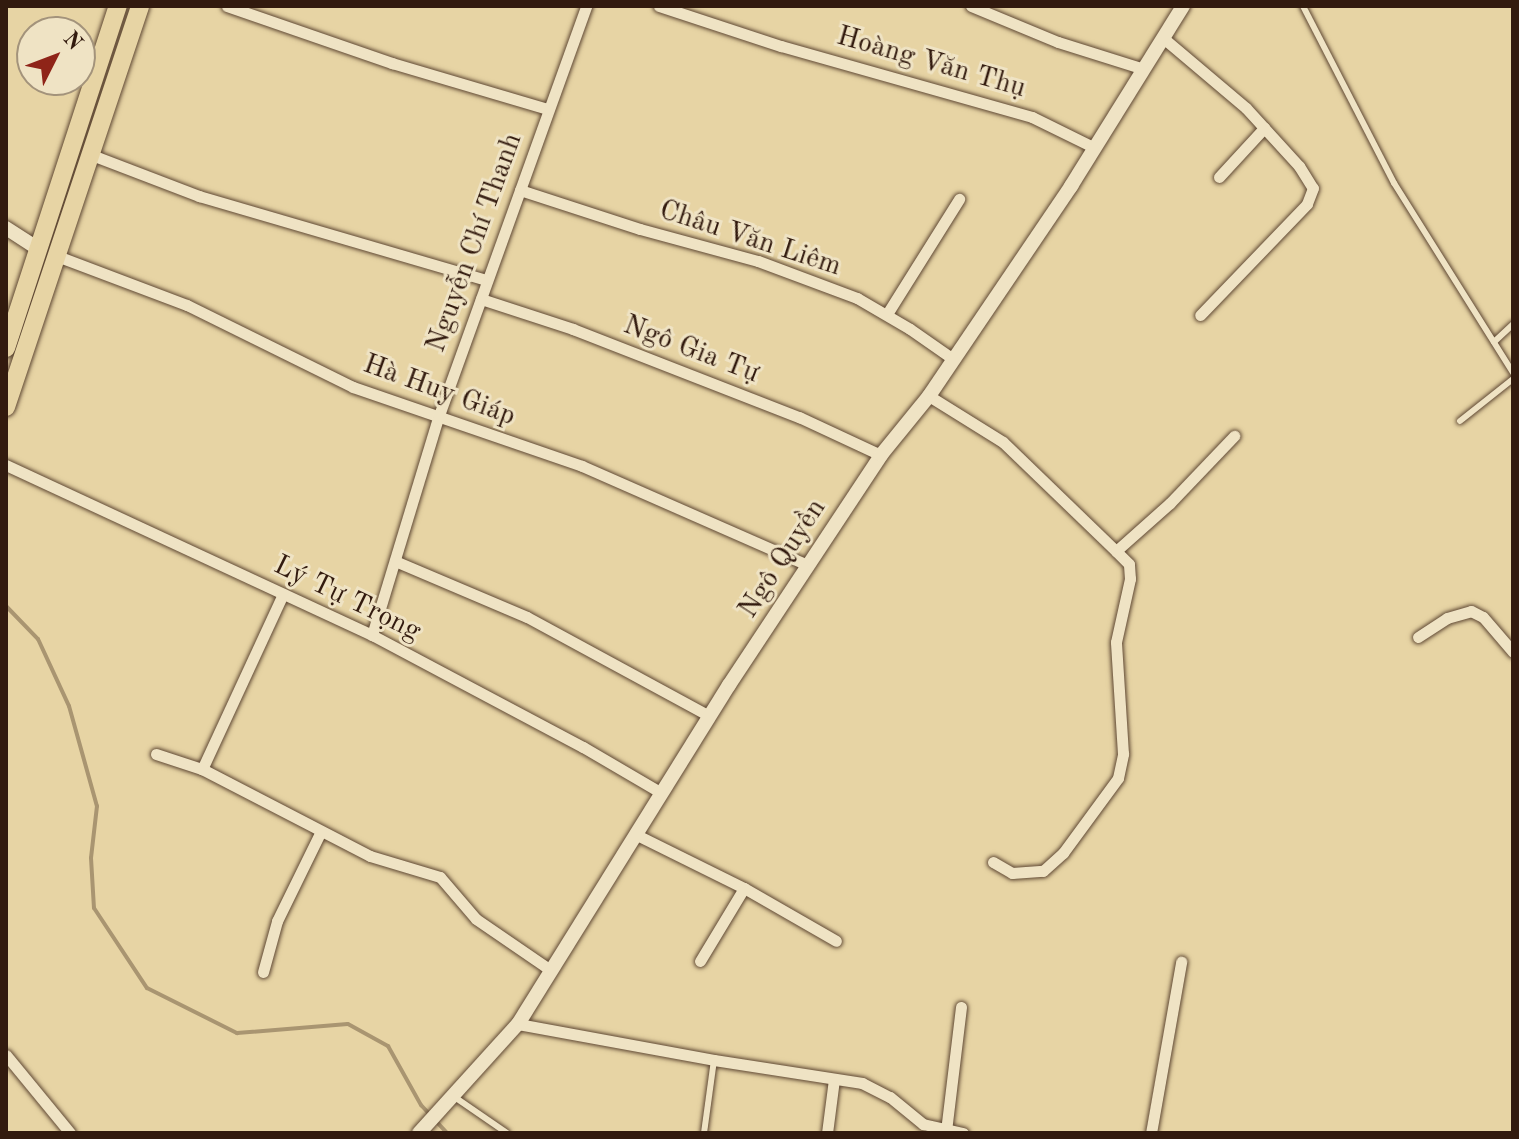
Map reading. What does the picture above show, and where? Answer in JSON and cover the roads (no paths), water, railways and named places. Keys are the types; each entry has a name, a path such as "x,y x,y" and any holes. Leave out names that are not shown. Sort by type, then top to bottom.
{"main road":[{"path":"6,348 118,6"},
{"path":"6,407 140,6"},
{"path":"38,249 57,256"}],"street":[{"path":"227,6 392,63 547,109"},
{"name":"Nguyễn Chí Thanh","path":"372,635 438,418 586,6"},
{"name":"Hoàng Văn Thụ","path":"659,6 781,46 1032,117 1095,148"},
{"path":"971,6 1058,42 1144,69"},
{"name":"Ngô Quyền","path":"421,1131 518,1024 549,969 709,716 881,455 929,396 1095,148 1183,6"},
{"path":"1162,37 1264,128 1311,181 1312,195 1200,315"},
{"path":"1219,177 1264,128"},
{"path":"92,155 199,196 487,280"},
{"name":"Châu Văn Liêm","path":"520,190 640,229 758,261 857,298 887,314 953,359"},
{"path":"887,314 959,199"},
{"path":"6,228 38,249"},
{"name":"Hà Huy Giáp","path":"57,256 187,305 288,358 438,418 595,471 808,565"},
{"name":"Ngô Gia Tự","path":"481,299 586,334 799,417 881,455"},
{"path":"929,396 1003,442 1129,564 1130,579 1116,642 1123,767 1094,814 1043,871 1012,873 993,862"},
{"path":"1116,551 1189,484 1234,436"},
{"name":"Lý Tự Trọng","path":"6,465 372,635 583,747 660,792"},
{"path":"395,561 527,617 709,716"},
{"path":"202,769 283,594"},
{"path":"1418,637 1447,618 1471,611 1483,617 1513,652"},
{"path":"156,754 202,769 370,856 440,877 476,919 549,969"},
{"path":"263,972 277,921 321,831"},
{"path":"635,834 744,888 836,941"},
{"path":"700,961 744,888"},
{"path":"1151,1133 1181,962"},
{"path":"946,1131 961,1007"},
{"path":"518,1024 877,1088 923,1129 963,1133"},
{"path":"6,1055 70,1133"},
{"path":"827,1133 834,1079"}],"lane":[{"path":"1303,6 1394,183 1513,376 1460,421"},
{"path":"1494,342 1513,324"},
{"path":"704,1133 714,1060"},
{"path":"453,1096 507,1133"}],"waterway":[{"path":"6,606 38,639 69,706 97,806 91,858 94,908 147,988 237,1033 348,1024 388,1046 421,1105 447,1133"}]}
